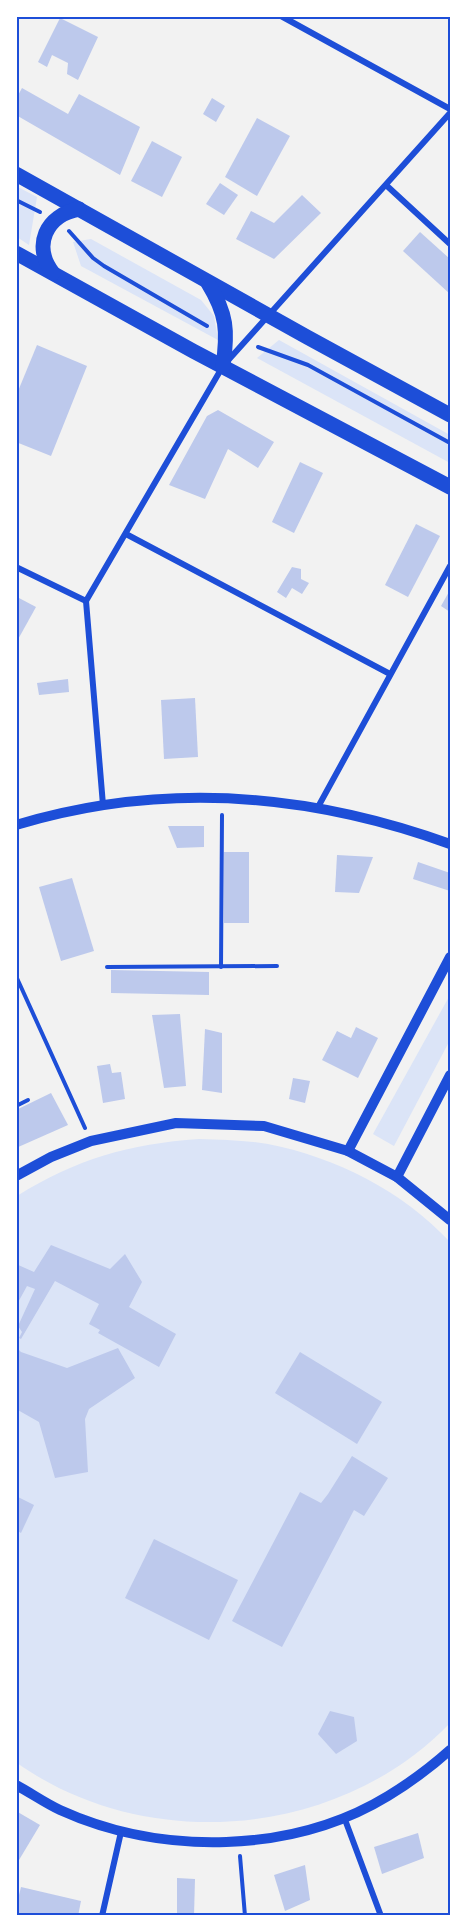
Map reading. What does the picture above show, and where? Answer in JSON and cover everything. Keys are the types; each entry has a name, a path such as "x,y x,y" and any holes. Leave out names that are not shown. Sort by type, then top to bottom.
{"main road":[{"path":"16,174 450,415"},
{"path":"53,273 44,254 46,232 61,214 79,209"},
{"path":"16,253 450,487"},
{"path":"207,281 220,302 226,326 223,366"}],"street":[{"path":"103,805 86,601 223,366 450,111 281,16"},
{"path":"386,185 450,244"},
{"path":"126,534 390,674"},
{"path":"318,807 450,566"},
{"path":"16,567 86,601"},
{"path":"16,825 38,818 103,805 143,800 222,798 318,807 365,817 450,844"},
{"path":"348,1151 450,957"},
{"path":"397,1177 450,1076"},
{"path":"16,1176 51,1157 91,1141 176,1123 264,1126 348,1151 397,1177 450,1220"},
{"path":"16,1785 60,1810 121,1832 199,1843 239,1842 293,1833 345,1817 387,1797 450,1750"},
{"path":"345,1817 381,1916"},
{"path":"102,1916 121,1832"}],"path":[{"path":"221,967 222,798"},
{"path":"106,968 277,966"},
{"path":"16,976 91,1141"},
{"path":"16,1106 28,1100"},
{"path":"239,1842 246,1916"}],"shaded area":[{"path":"16,186 37,197 29,245 17,237"},
{"path":"91,239 201,300 214,316 218,340 81,266 73,242"},
{"path":"279,340 450,435 450,463 257,358"},
{"path":"450,995 450,1040 394,1146 373,1134"},
{"path":"199,1139 268,1144 343,1167 411,1207 450,1242 450,1723 405,1762 354,1791 299,1810 241,1821 182,1821 124,1812 68,1792 17,1763 17,1196 60,1172 126,1149"}],"building":[{"path":"60,18 98,37 78,80 67,74 68,63 52,55 47,67 38,62"},
{"path":"22,88 68,114 79,94 140,127 120,175 16,115 16,99"},
{"path":"212,98 225,106 216,122 203,114"},
{"path":"257,118 290,136 257,196 225,177"},
{"path":"152,141 182,157 162,197 131,181"},
{"path":"220,183 238,195 224,215 206,204"},
{"path":"302,195 321,213 274,259 236,239 251,211 274,223"},
{"path":"420,232 450,259 450,294 403,251"},
{"path":"37,345 87,366 51,456 16,442 16,396"},
{"path":"218,410 274,442 258,468 228,449 205,499 169,485 207,416"},
{"path":"300,462 323,473 294,533 272,522"},
{"path":"416,524 440,536 408,597 385,585"},
{"path":"292,567 301,569 301,579 309,583 302,594 292,588 286,598 277,592"},
{"path":"450,590 450,612 441,606"},
{"path":"19,598 36,607 16,643 16,603"},
{"path":"68,679 69,692 39,695 37,683"},
{"path":"195,698 198,757 164,759 161,700"},
{"path":"168,826 204,826 204,847 177,848"},
{"path":"224,852 249,852 249,923 224,923"},
{"path":"337,855 373,857 359,893 335,892"},
{"path":"418,862 450,873 450,891 413,879"},
{"path":"72,878 94,951 61,961 39,887"},
{"path":"111,970 209,972 209,995 111,993"},
{"path":"180,1014 186,1086 164,1088 152,1015"},
{"path":"356,1027 378,1038 358,1078 322,1060 337,1031 351,1038"},
{"path":"205,1029 222,1033 222,1093 202,1090"},
{"path":"110,1064 112,1073 121,1072 125,1099 103,1103 97,1066"},
{"path":"293,1078 310,1081 305,1103 289,1099"},
{"path":"51,1093 68,1125 16,1148 16,1110"},
{"path":"51,1245 110,1269 125,1254 142,1282 129,1307 176,1334 159,1367 98,1333 100,1330 89,1324 99,1304 55,1281 21,1339 19,1338 22,1332 18,1326 35,1289 27,1286 16,1306 16,1264 34,1272"},
{"path":"16,1347 21,1352 67,1368 118,1348 135,1378 89,1409 85,1419 88,1472 55,1478 39,1422 16,1409"},
{"path":"300,1352 382,1402 357,1444 275,1393"},
{"path":"352,1456 388,1478 364,1516 354,1510 282,1647 232,1621 300,1492 321,1503"},
{"path":"16,1496 34,1505 21,1533 16,1530"},
{"path":"154,1539 238,1580 209,1640 125,1598"},
{"path":"330,1711 354,1717 357,1741 336,1754 318,1734"},
{"path":"16,1811 40,1825 16,1865"},
{"path":"418,1833 424,1858 382,1874 374,1847"},
{"path":"305,1865 310,1900 285,1911 274,1875"},
{"path":"177,1878 195,1879 194,1916 177,1916"},
{"path":"21,1887 81,1901 78,1916 16,1916"}]}
